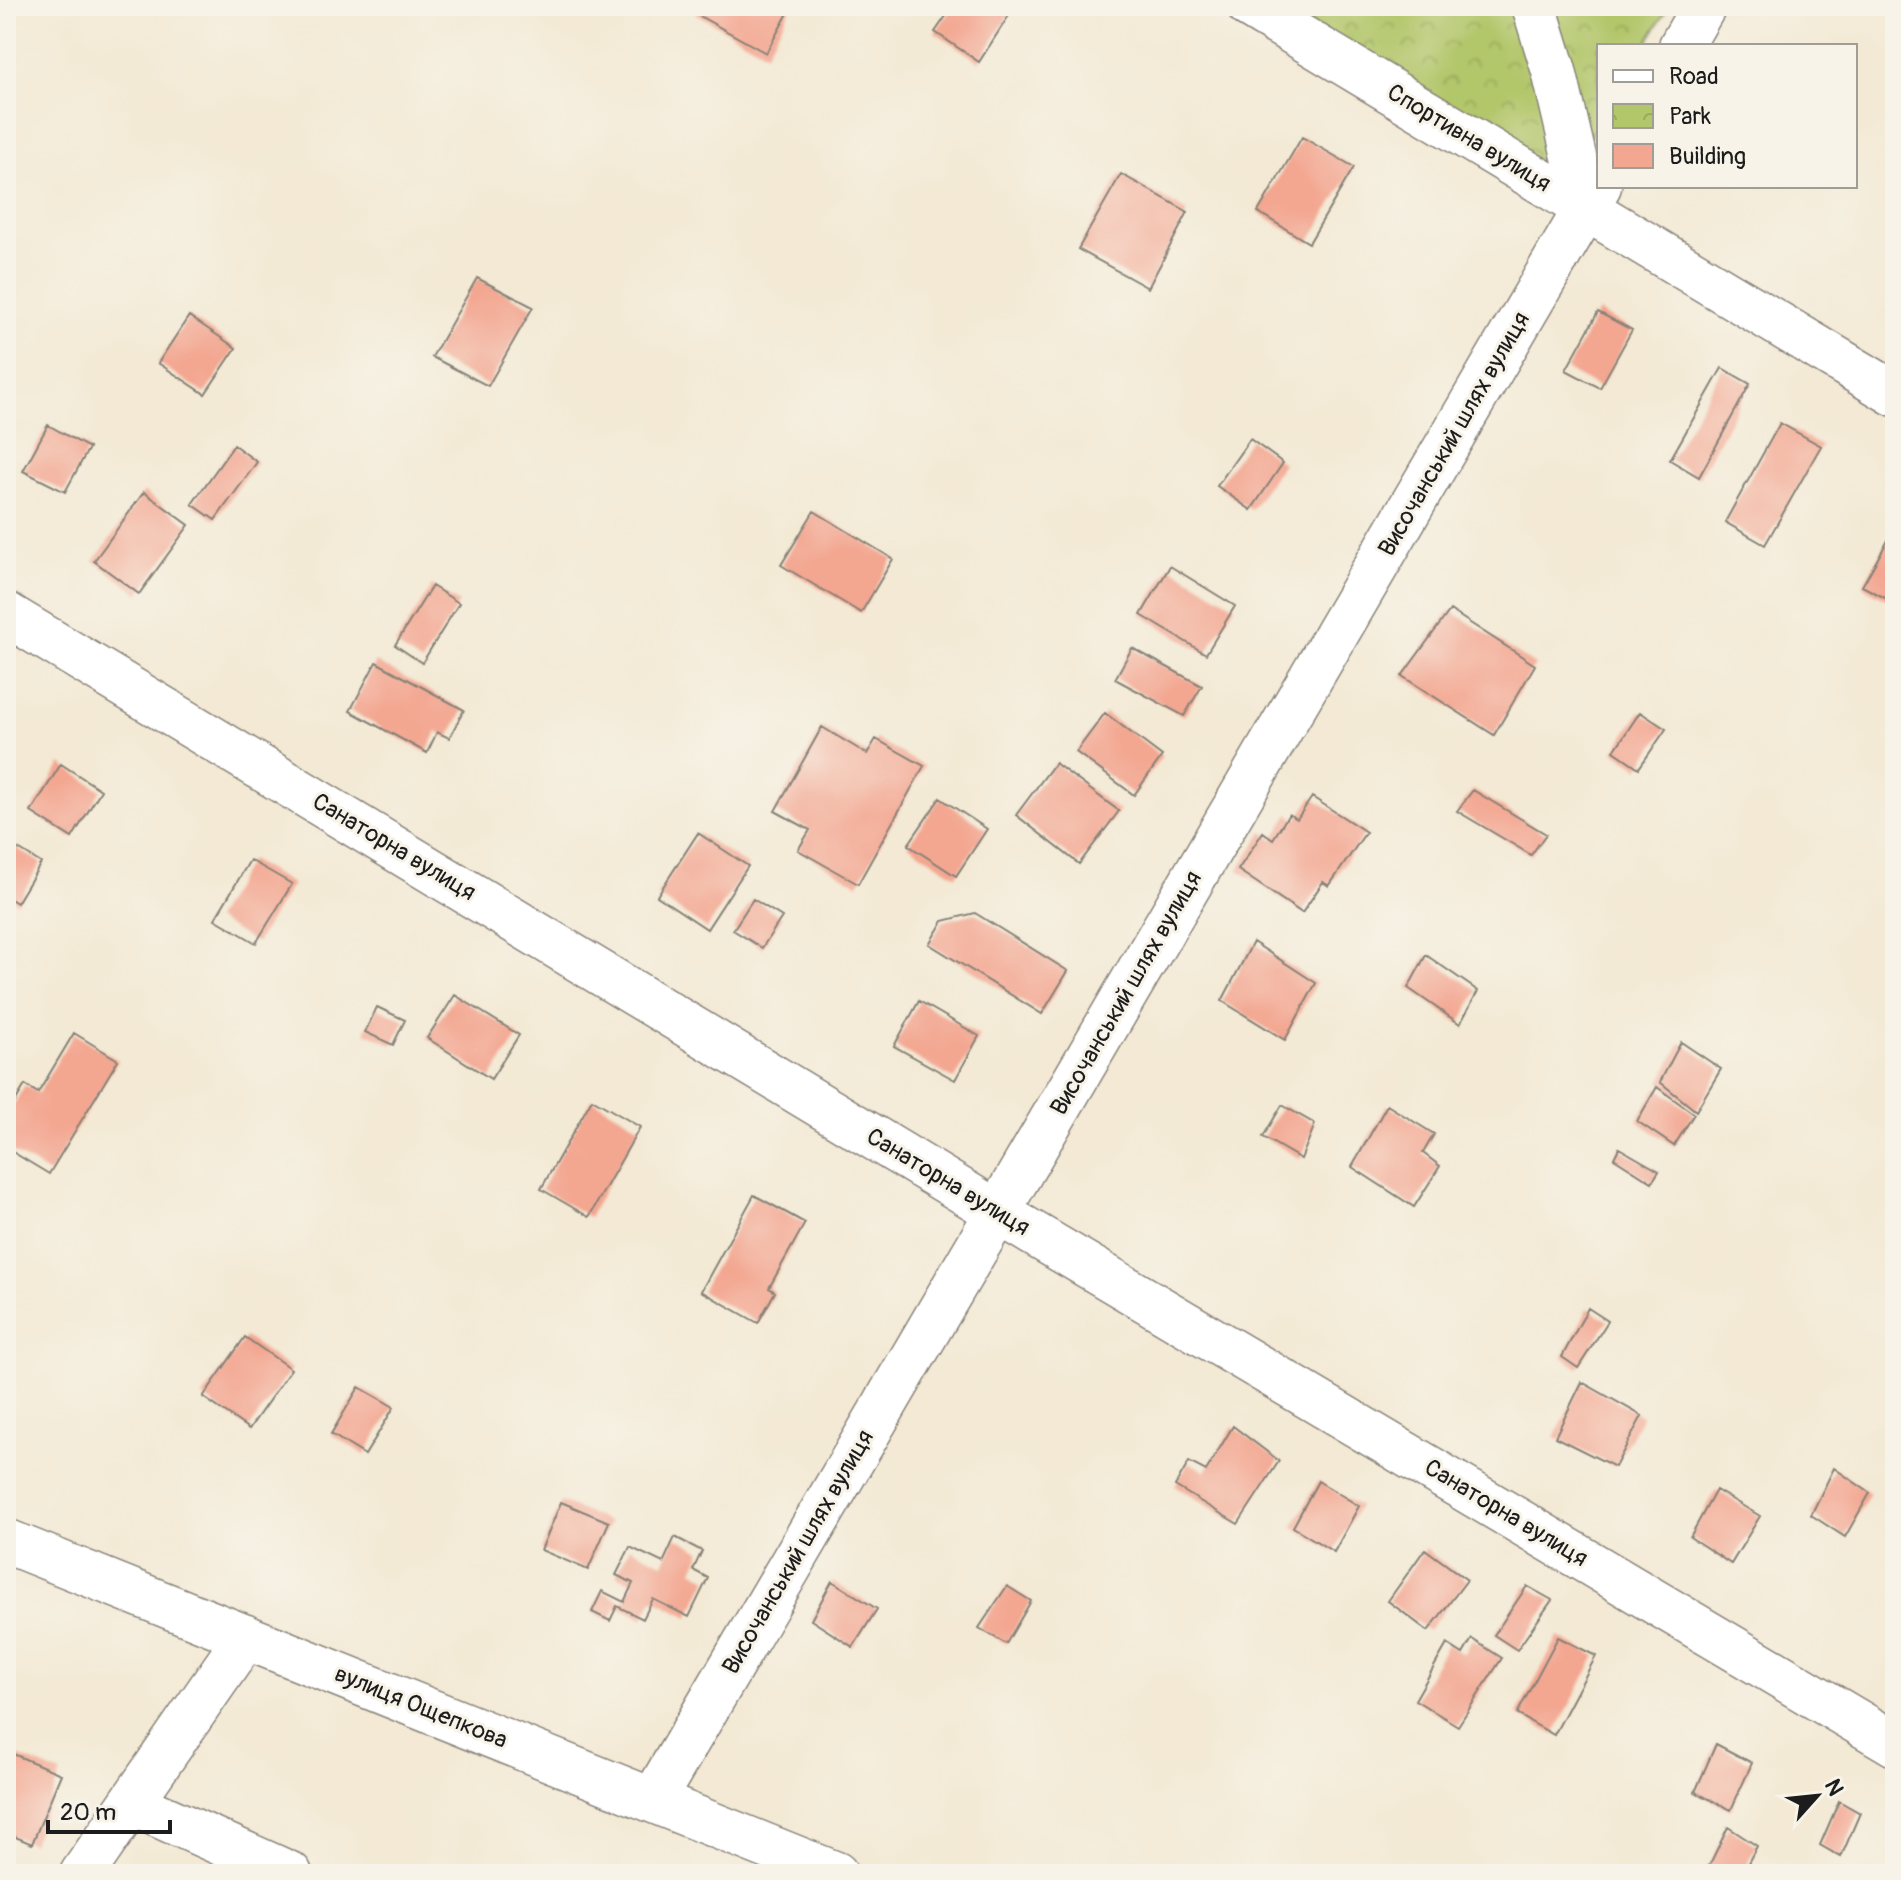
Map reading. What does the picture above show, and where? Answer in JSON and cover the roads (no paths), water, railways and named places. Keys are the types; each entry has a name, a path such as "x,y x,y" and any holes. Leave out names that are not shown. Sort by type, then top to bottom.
{"main road":[{"name":"Спортивна вулиця","path":"1249,6 1593,197 1895,394"},
{"path":"1534,6 1593,197"},
{"path":"1682,44 1704,6"},
{"name":"Височанський шлях вулиця","path":"653,1800 1593,197"},
{"name":"Санаторна вулиця","path":"6,614 997,1212 1895,1744"},
{"name":"вулиця Ощепкова","path":"6,1541 836,1874"},
{"path":"82,1874 246,1637"},
{"path":"131,1803 290,1874"}]}
